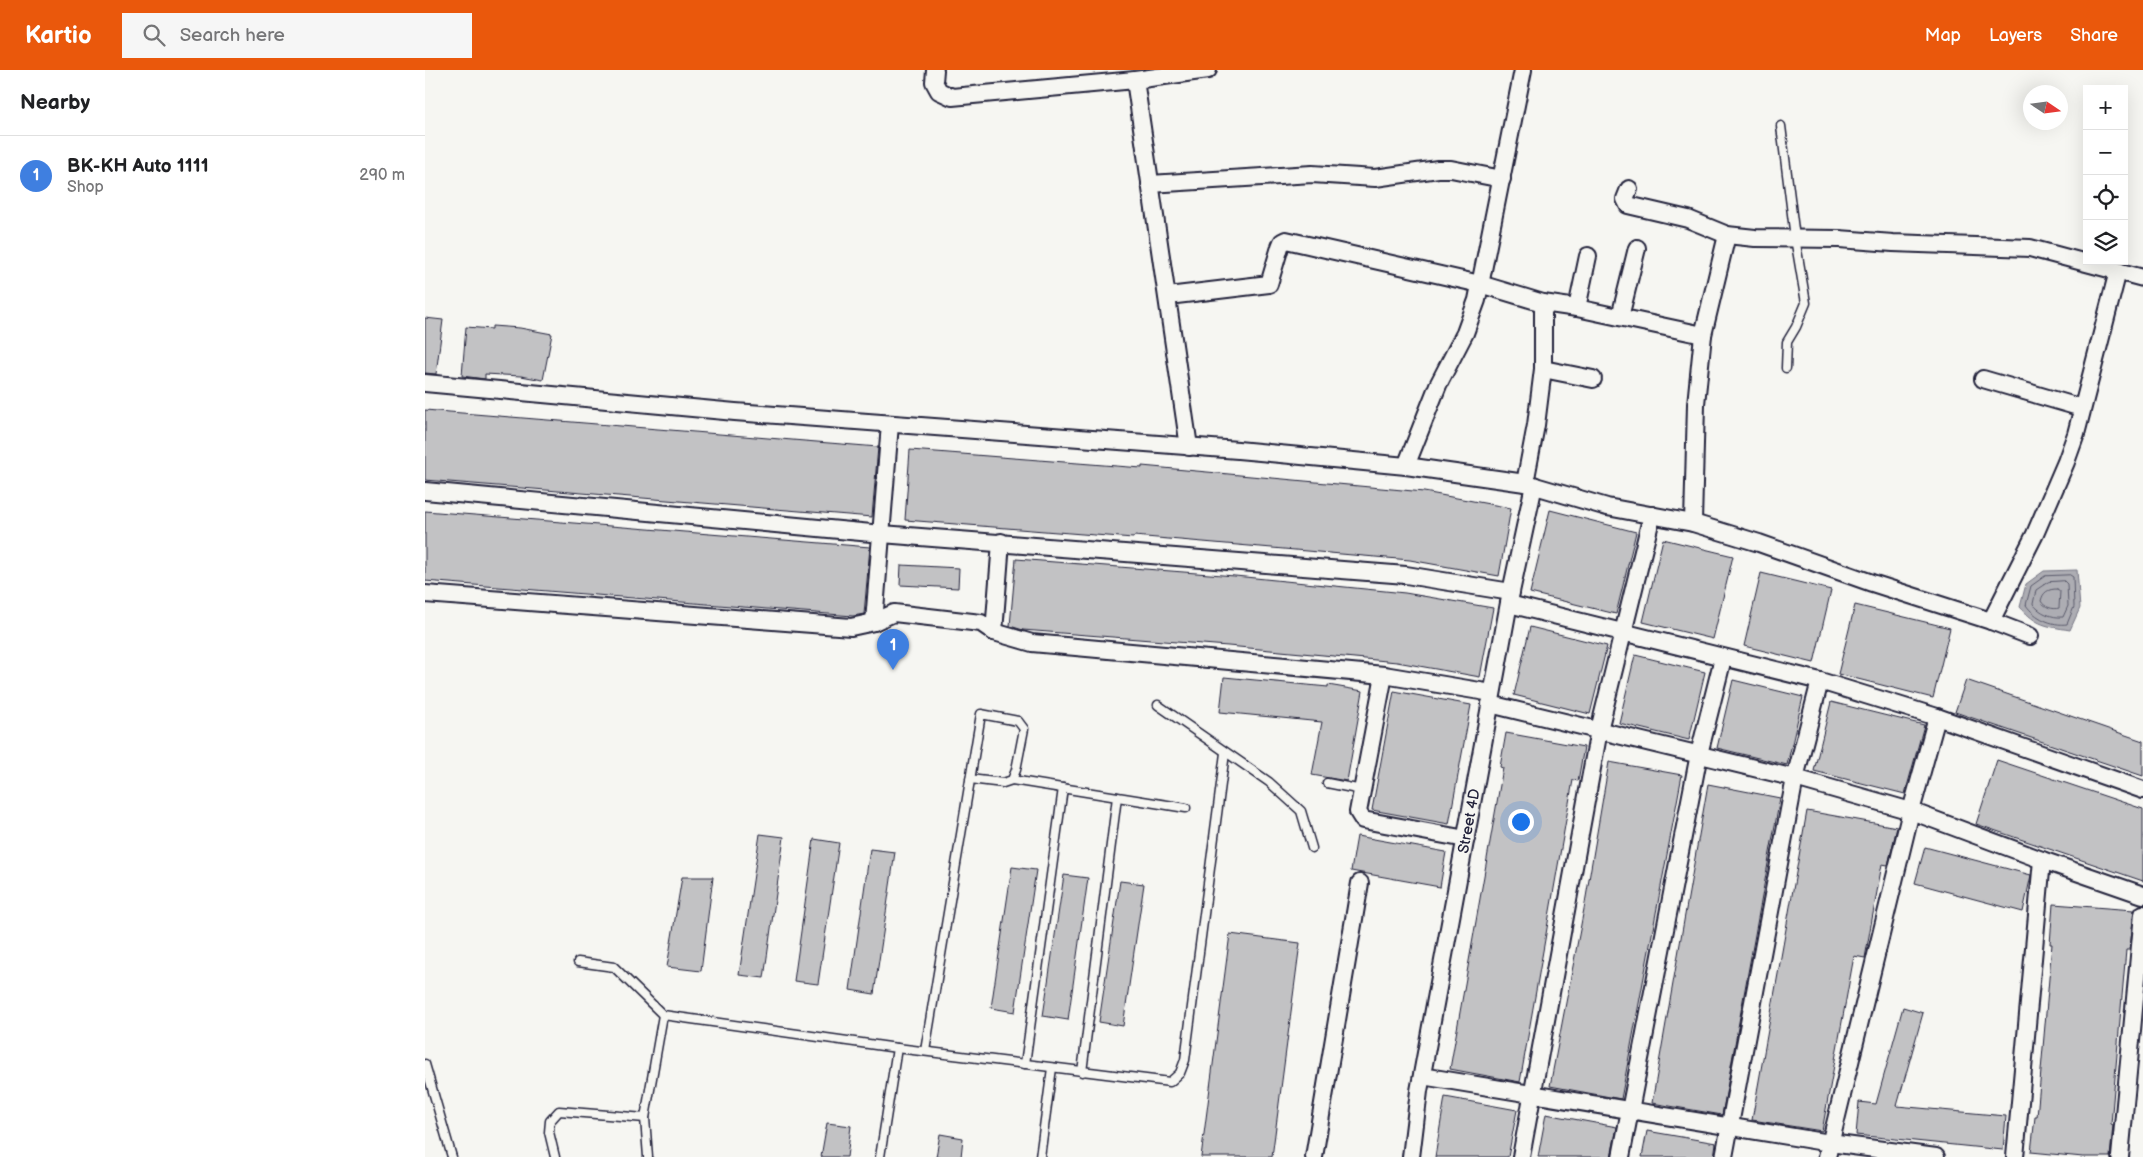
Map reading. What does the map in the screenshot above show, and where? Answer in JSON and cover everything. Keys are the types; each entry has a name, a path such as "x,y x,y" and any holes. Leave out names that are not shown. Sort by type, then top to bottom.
{"street":[{"path":"935,70 934,82 939,91 953,97 1135,80 1176,72 1208,70"},
{"path":"1406,466 1438,385 1465,332 1481,284 1523,70"},
{"path":"1135,80 1189,447"},
{"path":"1150,184 1312,174 1375,178 1438,169 1451,169 1502,179"},
{"path":"1629,189 1625,199 1628,204 1688,218 1727,235 1755,238 2030,248 2143,278"},
{"path":"1693,523 1696,404 1703,335 1727,235"},
{"path":"1167,296 1269,284 1280,247 1282,242 1286,240 1481,284 1543,303 1577,308 1703,335"},
{"path":"1620,317 1637,248"},
{"path":"1577,308 1588,256"},
{"path":"1991,621 2035,534 2066,462 2076,434 2081,408 2118,271"},
{"name":"Street 4D","path":"1411,1157 1422,1076 1510,598 1529,484 1543,370 1543,303"},
{"path":"1543,370 1593,379"},
{"path":"1983,379 2081,408"},
{"path":"425,383 735,412 1189,447 1406,466 1529,484 1607,507 1693,523 1759,543 1872,583 1991,621 2030,636"},
{"path":"874,622 890,424"},
{"path":"425,491 882,534 1406,575 1510,598 1622,633 1820,681 1937,717 2143,790"},
{"path":"1521,1157 1599,730 1652,515"},
{"path":"994,632 1001,542"},
{"path":"425,594 851,627 874,622 894,613 981,623 994,632 1032,642 1383,675 1491,699 1599,730 1795,778 1911,811 2143,895"},
{"path":"1621,1157 1699,754 1723,658"},
{"path":"1383,675 1358,812 1363,820 1466,839"},
{"path":"1725,1157 1795,778 1820,681"},
{"path":"1828,1150 1911,811 1937,717"},
{"path":"2015,1157 2042,860"},
{"path":"1314,1157 1360,883"},
{"path":"2120,1157 2143,914"},
{"path":"1422,1076 1730,1126 1828,1150 1936,1157"}],"lane":[{"path":"1781,126 1805,303 1796,327 1787,342 1786,368"},
{"path":"1158,705 1269,782 1301,811 1312,848"},
{"path":"925,1052 981,714 1018,721 1024,729 1016,770 1012,780"},
{"path":"578,962 614,967 663,1015 925,1052 1170,1082 1180,1073 1185,1060 1225,753"},
{"path":"970,779 1003,783 1012,780 1186,808"},
{"path":"1327,783 1362,790"},
{"path":"1025,1064 1063,788"},
{"path":"1082,1072 1117,796"},
{"path":"648,1157 645,1118 663,1015"},
{"path":"880,1157 897,1048"},
{"path":"425,1064 452,1157"},
{"path":"1040,1157 1052,1068"},
{"path":"555,1157 549,1132 550,1120 559,1111 645,1118"}],"water":[{"path":"2077,570 2080,608 2070,630 2037,622 2020,607 2026,584 2044,571"}],"building":[{"path":"425,318 443,320 436,374 425,373"},
{"path":"492,326 520,328 552,334 543,380 521,376 485,374 485,379 462,376 466,327 492,329"},
{"path":"425,410 878,447 872,517 425,480"},
{"path":"910,450 1142,468 1142,466 1424,492 1511,508 1499,576 1410,560 1134,536 1133,538 905,520"},
{"path":"1550,510 1636,532 1616,614 1530,593"},
{"path":"425,511 870,547 864,614 853,616 425,581"},
{"path":"1663,539 1733,556 1713,639 1643,622"},
{"path":"1016,559 1235,576 1405,593 1493,608 1480,677 1397,662 1228,646 1023,630 1010,626"},
{"path":"901,565 959,568 958,588 900,585"},
{"path":"1761,573 1831,590 1814,663 1744,646"},
{"path":"1855,605 1950,628 1933,698 1838,674"},
{"path":"1530,627 1607,646 1590,714 1514,695"},
{"path":"1635,655 1705,672 1689,740 1619,723"},
{"path":"1224,677 1328,687 1328,685 1363,691 1347,781 1312,775 1322,722 1220,712"},
{"path":"1733,680 1803,697 1787,765 1717,748"},
{"path":"1966,680 2143,741 2143,776 1955,712"},
{"path":"1394,691 1471,705 1449,824 1372,810"},
{"path":"1831,702 1924,725 1905,794 1814,771"},
{"path":"1506,733 1584,747 1578,781 1573,780 1520,1082 1450,1069 1503,768 1500,767"},
{"path":"1997,760 2143,809 2143,881 1976,824"},
{"path":"1609,762 1682,775 1621,1099 1550,1086 1584,909"},
{"path":"1708,784 1780,798 1722,1115 1652,1103"},
{"path":"1807,811 1897,827 1888,865 1882,864 1865,958 1854,956 1822,1131 1752,1120"},
{"path":"760,834 784,837 764,978 739,975"},
{"path":"1357,836 1446,852 1440,887 1351,871"},
{"path":"814,839 839,843 818,984 794,981"},
{"path":"1925,847 2031,875 2023,912 1915,883"},
{"path":"870,849 895,852 874,994 850,990"},
{"path":"1012,867 1036,870 1015,1012 991,1008"},
{"path":"1064,875 1088,878 1068,1020 1043,1016"},
{"path":"682,877 713,877 701,971 667,967"},
{"path":"1120,881 1144,884 1123,1026 1099,1022"},
{"path":"2053,904 2134,910 2130,950 2126,950 2111,1124 2113,1125 2110,1157 2083,1157 2031,1152 2035,1117 2037,1117 2052,944 2050,944"},
{"path":"1230,934 1300,943 1272,1157 1201,1157"},
{"path":"1903,1007 1923,1013 1897,1106 2006,1116 2003,1150 1856,1135 1859,1102 1876,1104"},
{"path":"1445,1097 1517,1110 1508,1157 1435,1157"},
{"path":"1546,1114 1617,1127 1611,1157 1538,1157"},
{"path":"827,1123 851,1126 847,1157 821,1157"},
{"path":"1647,1131 1716,1143 1714,1157 1642,1157"},
{"path":"940,1134 963,1138 961,1157 936,1157"}],"place":[{"name":"BK-KH Auto 1111","path":"893,670"}]}
